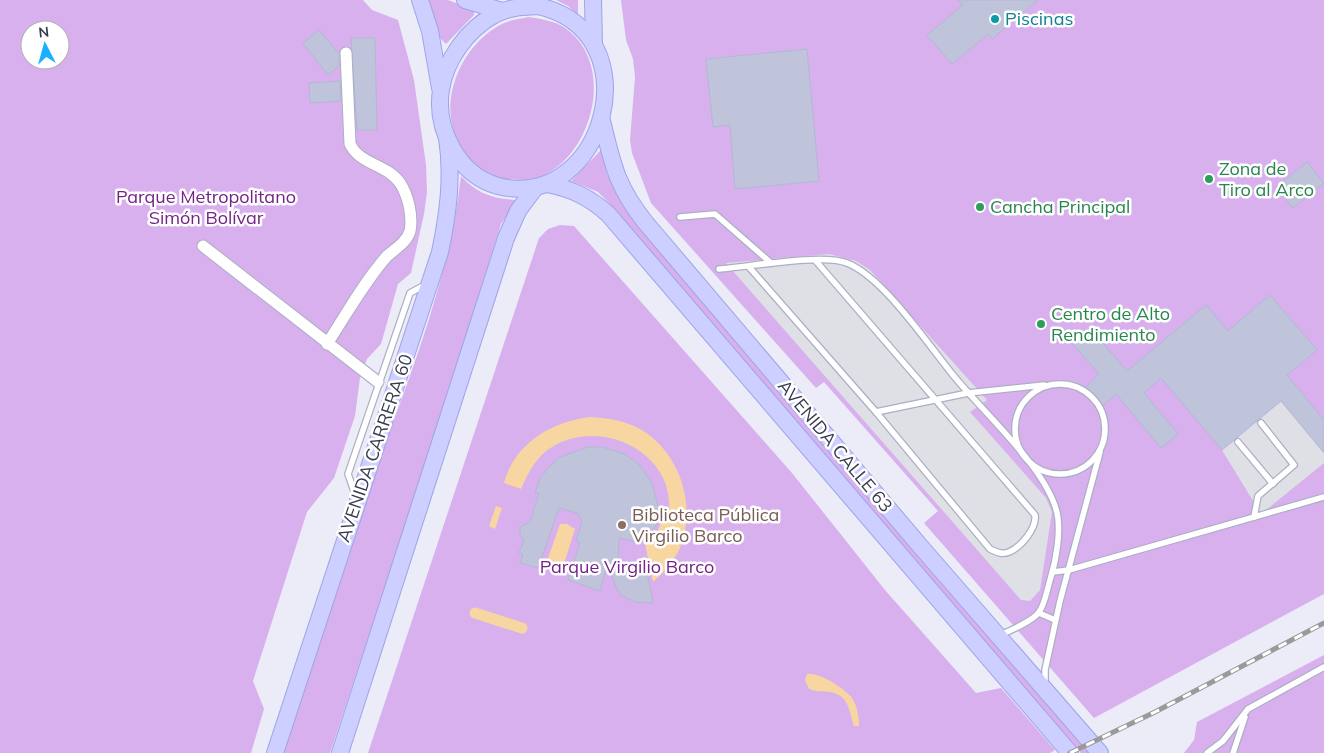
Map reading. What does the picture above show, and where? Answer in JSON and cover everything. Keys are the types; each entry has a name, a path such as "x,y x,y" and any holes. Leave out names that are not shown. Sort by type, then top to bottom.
{"main road":[{"path":"420,0 430,31 440,89 440,108 447,138 458,157 482,179 512,188 541,186"},
{"path":"340,753 506,238 518,211 541,186 570,169 582,155 602,121 605,80 599,54 580,26 554,10 538,6 507,7 465,0"},
{"path":"592,0 594,44"},
{"path":"440,89 452,59 467,37 479,24 507,7"},
{"name":"AVENIDA CALLE 63","path":"602,121 616,178 633,206 998,636 1100,753"},
{"name":"AVENIDA CARRERA 60","path":"275,753 357,499 440,252 450,192 451,169 447,138"},
{"name":"AVENIDA CALLE 63","path":"541,186 574,190 587,197 608,214 1070,753"}],"street":[{"path":"327,344 380,265 408,236 410,225 408,204 399,183 388,171 358,156 350,144 346,53"},
{"path":"203,246 378,382"}],"lane":[{"path":"680,217 715,214 770,264"},
{"path":"749,267 876,412 990,548 998,553 1009,552 1032,532 1036,523 1035,515 815,260"},
{"path":"719,269 815,260 846,262 875,279 968,393 1032,464 1045,471 1060,474 1074,471 1087,464 1097,454 1103,440"},
{"path":"357,499 348,474 378,382 410,293 430,283"},
{"path":"998,636 1011,631 1039,613 1053,572 1058,526 1057,510 1050,492 1022,454 1016,440 1015,424 1019,409 1034,392 1056,384"},
{"path":"876,412 968,393 1056,384 1077,388 1094,400 1102,412 1105,426 1103,440 1055,620 1045,670 1045,690"},
{"path":"1254,517 1258,496 1294,465 1261,423"},
{"path":"1238,442 1273,484"},
{"path":"1053,572 1069,570 1324,497"},
{"path":"1039,613 1055,620"},
{"path":"1206,753 1222,741 1248,709 1324,667"},
{"path":"1233,753 1248,709"}],"green space":[{"name":"Parque Metropolitano Simón Bolívar","path":"0,0 363,0 372,10 398,20 414,80 426,165 427,192 424,214 411,273 398,284 381,344 367,359 360,378 355,416 334,478 307,512 253,681 264,709 251,753 0,753"},
{"path":"426,0 448,0 474,10 474,15 446,44 440,38"},
{"path":"556,0 578,0 578,15 568,6"},
{"name":"Centro de Alto Rendimiento","path":"621,0 1324,0 1324,594 1094,718 924,523 938,511 824,382 816,388 651,203 632,153 630,140 635,77 633,59 626,40"},
{"path":"529,17 557,24 565,28 580,42 589,59 593,79 593,99 589,119 581,137 570,154 557,167 533,180 498,178 482,171 469,159 455,135 451,120 450,104 453,88 458,72 475,45 503,23"},
{"path":"601,150 607,174 617,195 1091,753 1081,753 1044,711 608,202 598,192 571,181"},
{"path":"461,176 473,187 493,197 517,200 501,224 432,444 330,753 284,753 352,536 407,384 434,302 455,218"},
{"name":"Parque Virgilio Barco","path":"560,225 574,226 792,473 885,590 976,693 1001,688 1055,750 1050,753 368,753 539,238 548,229"},
{"path":"1324,655 1324,753 1184,753 1194,740 1197,722"}],"shaded area":[{"path":"829,254 856,261 870,270 987,400 970,412 1046,498 1052,512 1040,590 1030,601 1021,600 726,263"},
{"path":"1281,401 1324,453 1324,463 1261,514 1222,450"},
{"path":"590,417 619,421 645,432 669,456 677,470 683,486 686,503 684,536 673,560 653,582 644,539 658,530 665,513 669,512 667,490 659,471 645,455 628,444 608,437 586,436 565,440 546,451 538,459 531,468 521,489 504,483 509,469 517,457 536,437 562,424"},
{"path":"496,506 502,508 495,529 489,526"},
{"path":"560,524 567,524 575,529 562,570 546,564"},
{"path":"807,674 824,678 837,685 852,698 858,715 859,726 854,726 847,704 841,696 830,692 809,689 805,680"}],"building":[{"path":"958,0 1038,0 992,39 988,34 952,64 927,35 963,5"},
{"path":"319,30 339,54 339,66 328,75 303,43"},
{"path":"351,38 375,38 377,130 357,130"},
{"path":"807,49 819,181 735,189 730,125 713,127 706,59"},
{"path":"340,81 341,101 310,103 309,83"},
{"path":"1307,162 1324,183 1293,208 1276,187"},
{"path":"1270,295 1317,350 1287,375 1324,420 1324,453 1281,401 1222,450 1161,378 1144,393 1178,434 1161,448 1116,394 1101,407 1096,396 1085,388 1099,374 1072,343 1090,328 1127,371 1206,305 1228,331"},
{"name":"Biblioteca Pública Virgilio Barco","path":"588,447 603,447 624,454 639,464 652,483 659,510 663,509 661,519 652,530 638,535 638,542 619,538 618,562 646,567 653,603 635,602 621,595 616,588 608,562 600,591 568,580 580,542 576,541 582,522 577,513 559,508 538,568 520,563 523,555 519,553 524,540 520,535 520,527 530,522 539,493 535,492 541,477 560,457"}],"waterway":[{"path":"475,613 522,628"}],"railway":[{"path":"1070,753 1155,712 1324,623"}],"place":[{"name":"Piscinas","path":"995,19"},
{"name":"Zona de Tiro al Arco","path":"1209,179"},
{"name":"Cancha Principal","path":"980,207"},
{"name":"Centro de Alto Rendimiento","path":"1041,324"},
{"name":"Biblioteca Pública Virgilio Barco","path":"622,525"}]}
